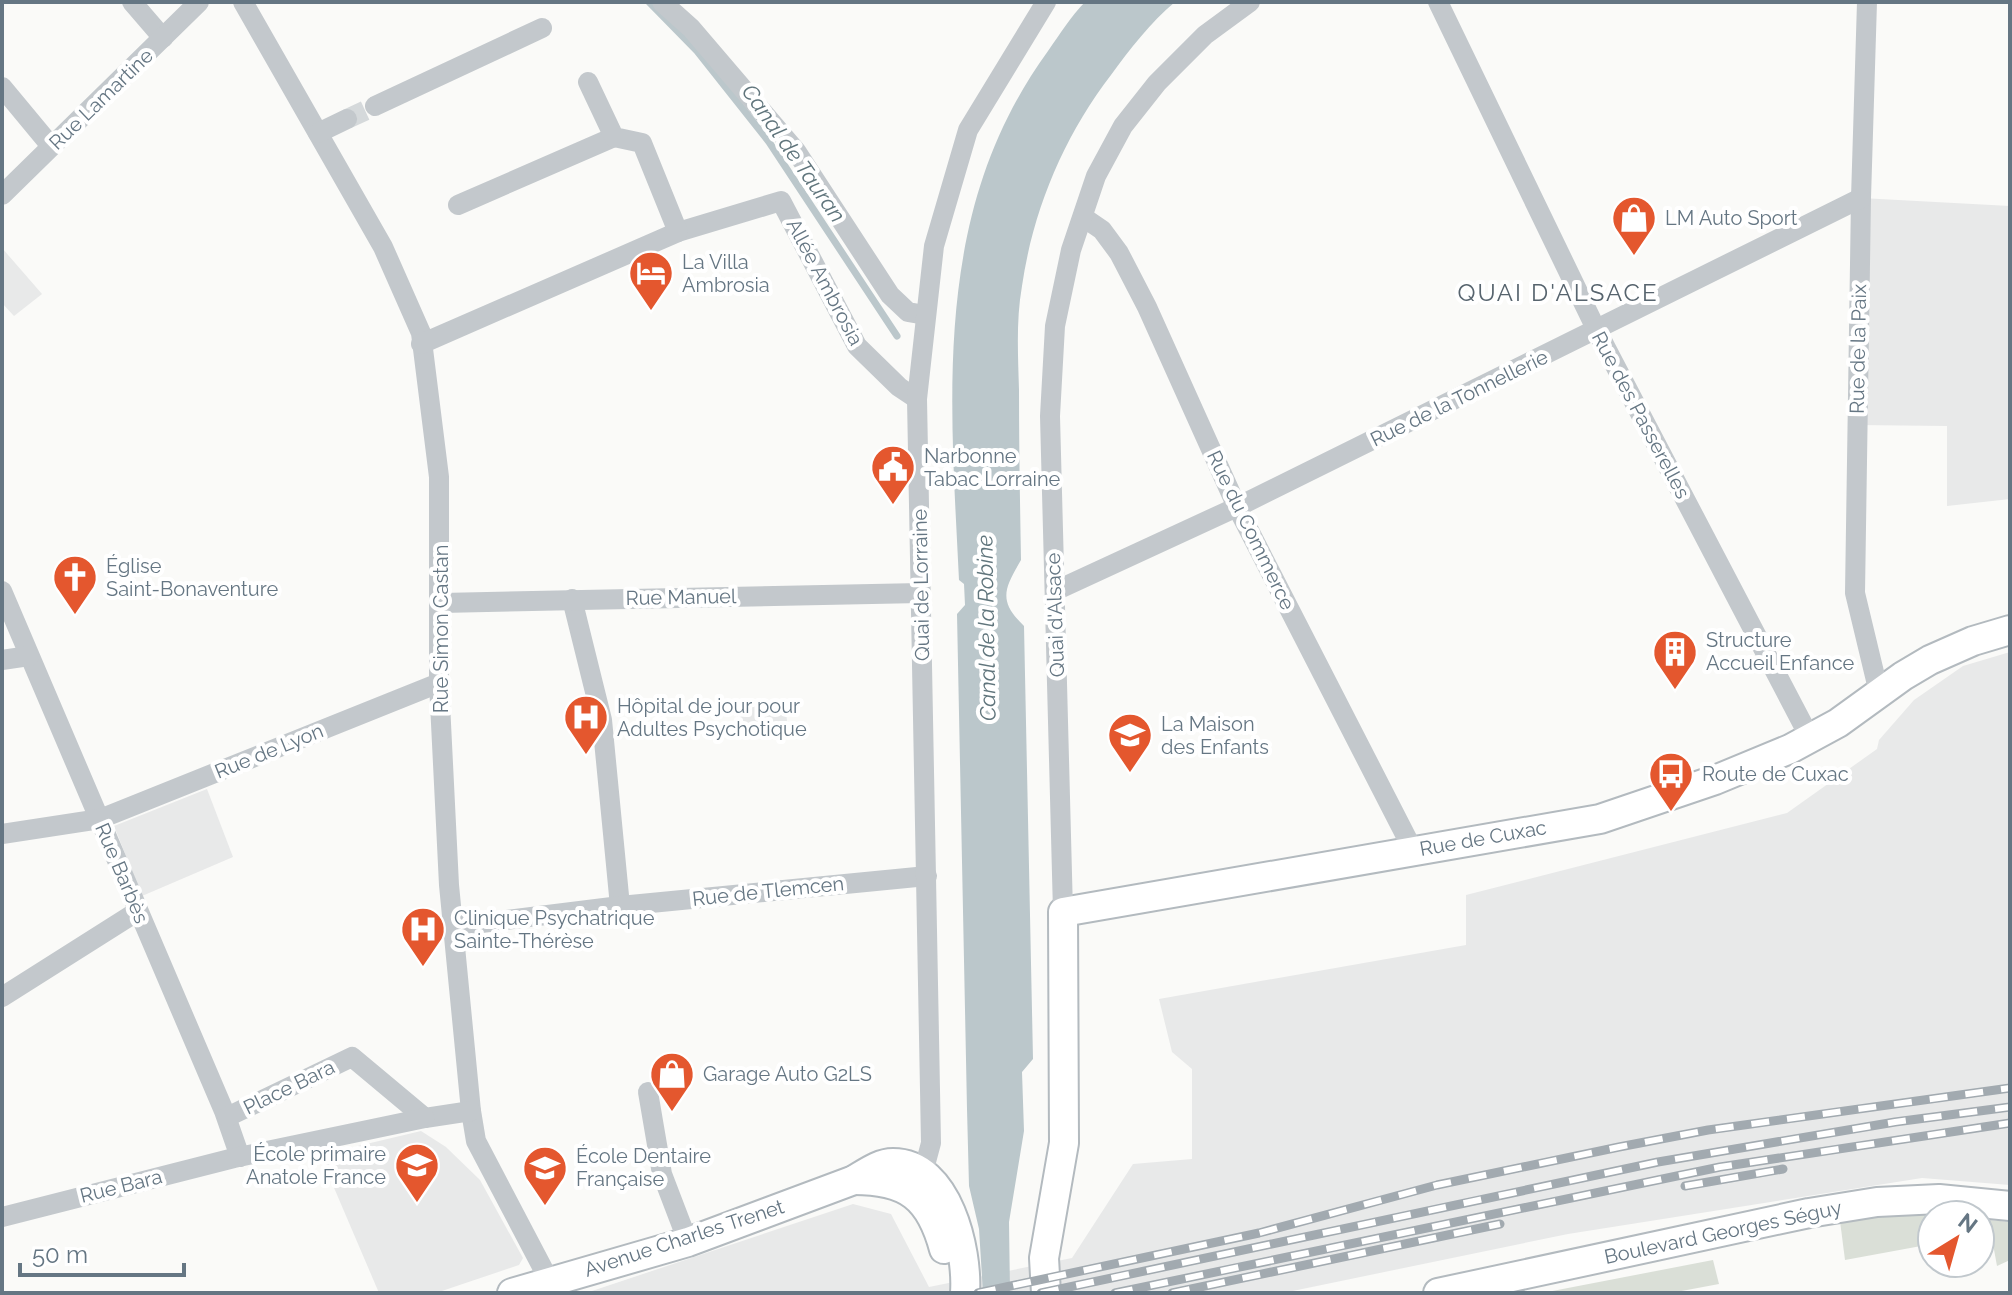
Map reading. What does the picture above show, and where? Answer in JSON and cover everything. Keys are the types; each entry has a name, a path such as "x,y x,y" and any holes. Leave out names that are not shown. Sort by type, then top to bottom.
{"street":[{"path":"132,2 163,38"},
{"name":"Rue Lamartine","path":"2,195 199,2"},
{"name":"Rue Simon Castan","path":"243,2 383,247 421,333 439,477 439,683 449,885 471,1111 476,1141 550,1282"},
{"path":"662,2 691,28 796,151 890,295 908,312 925,315"},
{"name":"Quai d'Alsace","path":"1046,1293 1044,1258 1064,1143 1063,912 1050,416 1055,326 1071,250 1096,176 1123,126 1157,83 1205,35 1250,2"},
{"name":"Rue des Passerelles","path":"1438,2 1597,331 1810,738"},
{"name":"Rue de la Paix","path":"1867,2 1855,593 1879,693"},
{"name":"Quai de Lorraine","path":"920,1184 931,1143 917,399 925,315 934,246 968,130 1041,4"},
{"path":"375,106 542,28"},
{"path":"588,82 614,137"},
{"path":"2,87 51,146"},
{"path":"318,133 347,119"},
{"path":"458,205 614,137 642,143 678,232"},
{"name":"Rue de la Tonnellerie","path":"1055,591 1237,507 1861,198"},
{"name":"Allée Ambrosia","path":"421,344 678,232 781,201 857,346 899,387 917,399"},
{"name":"Rue du Commerce","path":"1083,217 1102,230 1119,253 1147,307 1237,507 1418,849"},
{"name":"Rue Barbès","path":"2,591 227,1117 240,1157"},
{"name":"Rue Manuel","path":"441,603 921,593"},
{"path":"572,599 602,720 620,906"},
{"name":"Rue de Cuxac","path":"1063,912 1600,819 1715,780 1810,738 1838,723 1930,660 1973,641 2010,630"},
{"path":"2,660 29,656"},
{"name":"Rue de Lyon","path":"2,834 100,819 439,683"},
{"name":"Rue de Tlemcen","path":"465,925 620,906 927,876"},
{"path":"2,997 138,911"},
{"name":"Place Bara","path":"227,1117 352,1057 425,1118"},
{"path":"648,1092 662,1174 688,1242"},
{"path":"240,1157 471,1111"},
{"name":"Rue Bara","path":"2,1217 240,1157"},
{"name":"Avenue Charles Trenet","path":"512,1293 688,1242 854,1180 920,1184"},
{"path":"920,1184 946,1258 947,1293"},
{"path":"920,1184 947,1202 962,1252 965,1293"},
{"name":"Boulevard Georges Séguy","path":"1438,1293 1809,1213 1877,1202 1939,1199 2010,1206"}],"shaded area":[{"path":"1861,198 2010,206 2010,499 1947,506 1947,426 1857,425"},
{"path":"2,248 42,294 14,316 2,303"},
{"path":"2010,652 2010,1185 1922,1178 1568,1234 1283,1293 586,1293 853,1204 891,1214 929,1287 1072,1258 1133,1164 1192,1159 1192,1069 1172,1052 1159,999 1466,945 1466,895 1787,813 1877,749 1879,740 1914,700 1963,666"},
{"path":"785,704 788,729 737,730 737,707"},
{"path":"207,789 233,857 142,896 114,826"},
{"name":"École primaire Anatole France","path":"421,1131 446,1147 480,1180 523,1258 519,1265 436,1293 379,1293 320,1155"},
{"path":"1901,1212 1916,1213 1916,1247 1845,1260 1840,1221"},
{"path":"1996,1221 2010,1222 2010,1260 1997,1266"},
{"path":"1713,1260 1719,1284 1671,1293 1542,1293"}],"water":[{"name":"Canal de la Robine","path":"1085,2 1175,2 1133,46 1079,123 1043,202 1022,286 1018,338 1021,560 1006,594 1010,609 1024,626 1033,1059 1022,1072 1024,1131 1009,1222 1010,1293 983,1293 979,1229 969,1186 957,614 965,605 964,584 959,580 953,441 957,305 966,239 984,175 1011,112 1048,51"}],"waterway":[{"name":"Canal de Tauran","path":"649,2 697,51 769,142 897,336"}],"tunnel":[{"path":"347,119 375,106"}],"railway":[{"path":"978,1293 1259,1233 1437,1185 1619,1147 1708,1130 2010,1088"},
{"path":"1041,1293 1658,1162 1895,1122 2010,1107"},
{"path":"1115,1293 1720,1167 2010,1123"},
{"path":"1685,1186 1783,1169"},
{"path":"1172,1293 1500,1224"}],"place":[{"name":"LM Auto Sport","path":"1634,257"},
{"name":"La Villa Ambrosia","path":"651,312"},
{"name":"Narbonne Tabac Lorraine","path":"893,506"},
{"name":"Église Saint-Bonaventure","path":"75,616"},
{"name":"Structure Accueil Enfance","path":"1675,691"},
{"name":"Hôpital de jour pour Adultes Psychotique","path":"586,756"},
{"name":"La Maison des Enfants","path":"1130,774"},
{"name":"Route de Cuxac","path":"1671,813"},
{"name":"Clinique Psychatrique Sainte-Thérèse","path":"423,968"},
{"name":"Garage Auto G2LS","path":"672,1113"},
{"name":"École primaire Anatole France","path":"417,1204"},
{"name":"École Dentaire Française","path":"545,1207"}],"district":[{"name":"QUAI D'ALSACE","path":"1558,292"}]}
